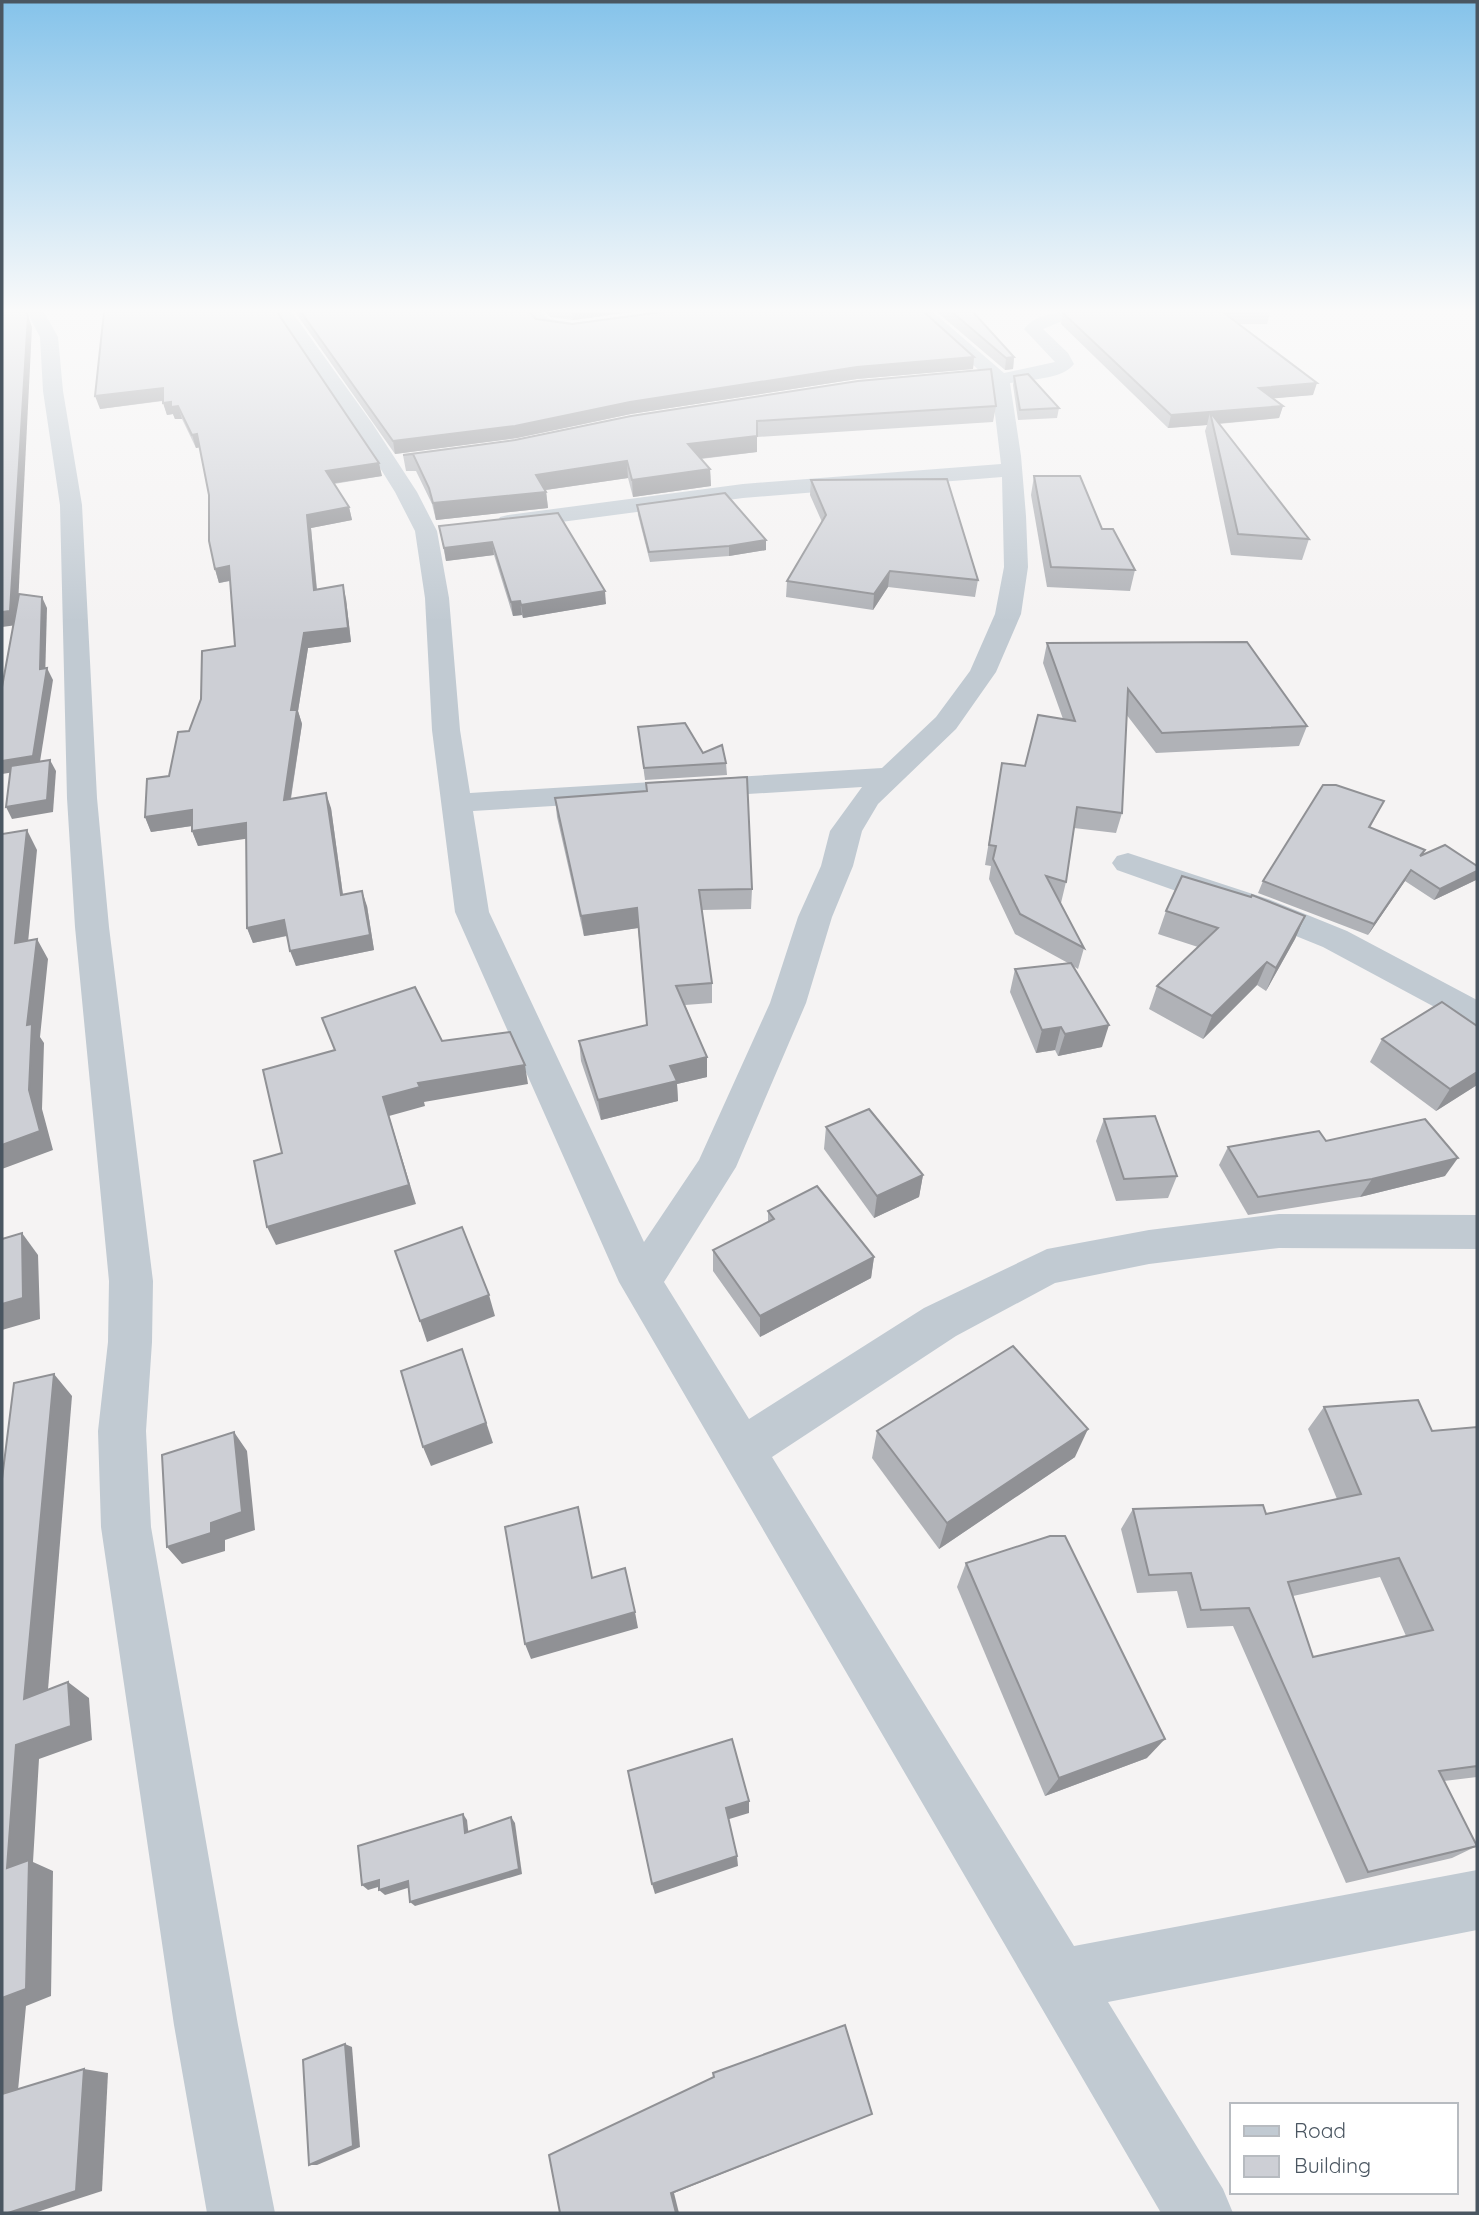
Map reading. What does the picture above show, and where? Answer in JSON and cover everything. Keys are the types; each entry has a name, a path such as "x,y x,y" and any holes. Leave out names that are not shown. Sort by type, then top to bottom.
{"street":[{"path":"57,415 71,505 82,798 91,914 131,1282 130,1342 122,1431 126,1527 205,2025 241,2213"},
{"path":"364,415 401,462 439,530 437,598 446,730 472,912 641,1282 1199,2213"},
{"path":"641,1282 716,1167 788,1003 815,917 837,866 846,831 866,799 946,723 983,672 1008,614 1016,567 1012,470 1004,415"},
{"path":"491,524 743,491 1012,470"},
{"path":"457,803 890,776"},
{"path":"1128,863 1256,907 1335,939 1455,1002 1477,1019"},
{"path":"742,1450 940,1322 1046,1267 1149,1247 1279,1231 1477,1232"},
{"path":"1059,1980 1477,1900"}],"building":[{"path":"2,415 22,415 10,611 2,612"},
{"path":"183,415 347,415 379,463 326,471 349,507 307,515 314,590 343,585 348,628 304,633 291,710 297,710 284,800 326,793 341,895 362,891 370,935 290,951 284,920 247,928 246,823 192,831 192,810 145,817 147,779 169,776 178,732 189,731 201,699 202,651 235,646 229,566 215,569 209,541 209,495 197,434 192,435"},
{"path":"375,415 566,415 515,426 393,441"},
{"path":"847,415 757,421 757,436 688,444 710,469 632,480 627,461 536,475 546,492 433,503 413,454 403,455 515,440 631,416"},
{"path":"1211,415 1309,539 1238,534"},
{"path":"1034,476 1080,476 1102,529 1113,529 1135,570 1051,567"},
{"path":"947,479 978,580 890,571 874,594 787,581 826,515 811,480"},
{"path":"725,493 766,540 729,546 649,552 637,505"},
{"path":"558,513 605,591 521,605 520,601 511,602 492,542 444,548 439,526"},
{"path":"19,594 42,597 40,669 47,668 33,756 2,761 2,687"},
{"path":"1247,642 1307,726 1162,733 1128,689 1122,813 1077,807 1066,882 1046,876 1084,948 1020,914 993,859 996,846 989,845 1002,763 1025,766 1038,715 1075,721 1047,643"},
{"path":"685,723 703,753 722,745 726,763 644,768 638,727"},
{"path":"50,760 47,800 6,807 11,766"},
{"path":"747,777 752,889 699,890 712,983 676,986 707,1057 670,1066 677,1081 598,1100 579,1041 647,1025 637,908 581,916 555,798 647,791 646,783"},
{"path":"1323,785 1336,785 1384,801 1369,827 1425,850 1420,856 1445,845 1477,866 1477,871 1440,889 1411,870 1374,924 1263,881"},
{"path":"27,830 15,943 37,939 27,1025 32,1024 29,1090 40,1131 2,1145 2,834"},
{"path":"1182,876 1251,897 1252,895 1305,916 1276,968 1267,962 1212,1016 1157,986 1218,928 1166,911"},
{"path":"1071,963 1109,1025 1065,1034 1061,1027 1042,1030 1015,969"},
{"path":"415,987 442,1041 510,1032 525,1065 418,1083 420,1087 383,1097 409,1185 267,1227 254,1161 282,1153 263,1070 335,1050 322,1018"},
{"path":"1442,1002 1477,1026 1477,1072 1450,1089 1382,1039"},
{"path":"869,1109 923,1175 877,1196 826,1127"},
{"path":"1155,1116 1177,1176 1124,1179 1104,1119"},
{"path":"1425,1119 1458,1158 1372,1179 1258,1197 1228,1147 1319,1131 1326,1141"},
{"path":"817,1186 874,1257 760,1316 713,1250 774,1219 768,1211"},
{"path":"462,1227 489,1295 420,1321 395,1251"},
{"path":"22,1233 23,1298 2,1304 2,1239"},
{"path":"1013,1346 1088,1429 947,1523 877,1431"},
{"path":"462,1349 486,1423 423,1447 401,1371"},
{"path":"54,1374 24,1699 68,1682 71,1726 16,1745 7,1868 29,1860 26,1989 2,1998 2,1479 14,1383"},
{"path":"1418,1400 1432,1431 1477,1427 1477,1766 1439,1771 1477,1846 1368,1872 1249,1608 1201,1610 1191,1573 1149,1575 1133,1509 1263,1505 1266,1514 1361,1494 1324,1407","holes":["1399,1558 1433,1630 1313,1657 1288,1582"]},
{"path":"234,1432 242,1512 211,1523 211,1533 167,1547 162,1455"},
{"path":"578,1507 592,1578 625,1568 635,1612 525,1644 505,1527"},
{"path":"1050,1536 1065,1536 1165,1739 1059,1778 966,1563"},
{"path":"732,1739 749,1801 726,1808 737,1856 652,1884 628,1771"},
{"path":"463,1814 465,1833 511,1817 519,1869 410,1902 408,1881 379,1890 379,1880 362,1885 358,1846"},
{"path":"845,2025 872,2114 671,2193 676,2213 560,2213 549,2155 714,2077 713,2073"},
{"path":"345,2044 353,2146 309,2165 303,2060"},
{"path":"84,2069 76,2191 2,2213 2,2094"}]}
